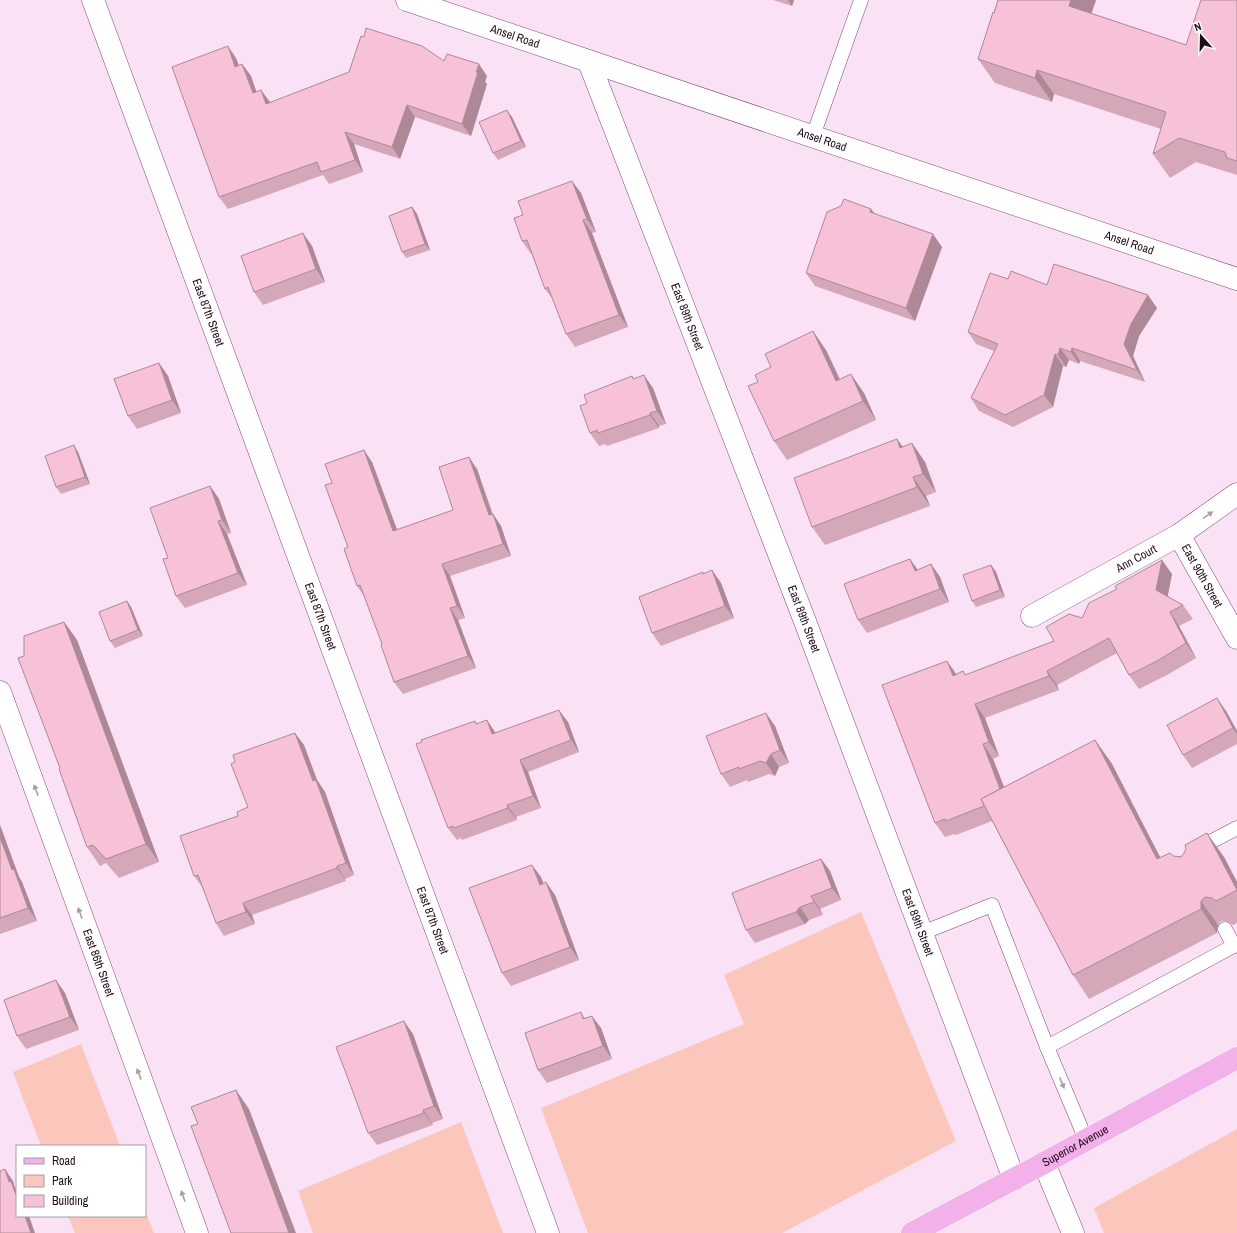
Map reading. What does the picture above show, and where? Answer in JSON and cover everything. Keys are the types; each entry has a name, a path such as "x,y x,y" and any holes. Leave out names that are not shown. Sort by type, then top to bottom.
{"main road":[{"name":"Superior Avenue","path":"912,1233 1237,1058"}],"street":[{"name":"East 87th Street","path":"93,0 548,1233"},
{"name":"Ansel Road","path":"407,0 1237,279"},
{"name":"East 89th Street","path":"589,62 803,616 1014,1178"},
{"name":"Ann Court","path":"1032,616 1179,535 1235,499"},
{"name":"East 90th Street","path":"1179,535 1237,638"},
{"name":"East 86th Street","path":"0,692 197,1233"},
{"path":"1044,1163 1073,1233"}],"lane":[{"path":"813,136 861,0"},
{"path":"1185,856 1237,828"},
{"path":"922,933 992,906 1047,1047 1086,1140"},
{"path":"1047,1047 1236,945 1225,929"}],"green space":[{"path":"861,912 956,1141 782,1233 588,1233 541,1108 744,1024 724,975"},
{"path":"81,1044 120,1145 41,1145 13,1072"},
{"path":"461,1122 503,1233 313,1233 298,1191"},
{"path":"1237,1129 1237,1233 1104,1233 1094,1208"},
{"path":"146,1213 154,1233 75,1233 68,1217 146,1217"}],"building":[{"path":"998,0 1071,0 1069,6 1186,45 1201,0 1237,0 1237,161 1227,158 1225,152 1179,138 1153,154 1166,112 1037,70 1035,78 978,59"},
{"path":"366,28 422,46 444,61 447,54 479,64 476,72 478,72 462,124 407,105 392,147 345,132 355,160 321,172 317,162 219,197 172,67 228,46 235,67 242,64 253,93 261,90 266,104 349,72 361,36 364,37"},
{"path":"507,110 521,141 493,153 479,122"},
{"path":"572,181 587,219 583,220 619,315 566,334 548,287 545,289 527,240 522,241 514,218 523,215 518,201"},
{"path":"844,199 871,209 870,212 933,234 906,308 806,273 827,212 841,206"},
{"path":"412,207 425,244 402,252 389,216"},
{"path":"303,233 316,269 254,292 241,256"},
{"path":"1054,264 1148,295 1131,324 1124,344 1137,370 1072,348 1071,352 1060,348 1058,355 1055,354 1044,395 1005,415 971,398 998,344 968,332 990,273 1008,279 1011,271 1047,285"},
{"path":"813,331 836,381 851,374 863,401 774,441 748,386 758,382 755,375 771,367 765,354"},
{"path":"159,363 172,400 128,416 114,379"},
{"path":"644,375 657,411 650,413 650,415 598,433 597,430 590,433 580,406 587,403 584,395 632,376 633,379"},
{"path":"897,439 900,448 912,443 923,474 913,477 917,487 812,527 794,478"},
{"path":"74,445 85,477 56,487 45,456"},
{"path":"364,450 393,531 453,510 439,467 469,457 489,515 493,514 503,544 442,564 457,606 450,608 468,656 394,682 381,645 382,644 360,585 357,586 344,549 348,547 325,485 332,483 325,464"},
{"path":"210,486 222,520 218,521 238,573 176,596 163,559 168,558 150,508"},
{"path":"910,559 915,571 931,564 940,589 858,620 844,584"},
{"path":"1162,560 1156,590 1183,605 1170,612 1186,643 1157,661 1129,675 1109,638 1047,671 1049,676 975,704 989,742 983,744 1000,789 981,799 984,806 946,821 945,819 935,823 882,685 947,661 953,676 963,671 965,675 1054,641 1046,627 1069,614 1082,618 1089,603 1117,589 1115,586"},
{"path":"991,565 1000,590 972,601 963,575"},
{"path":"712,570 725,606 652,633 639,597 703,572 703,574"},
{"path":"127,601 138,630 110,641 99,612"},
{"path":"64,622 146,844 106,859 93,845 87,847 59,769 60,768 18,658 24,656 24,636"},
{"path":"1217,698 1233,728 1183,755 1167,725"},
{"path":"559,710 571,740 520,760 533,796 507,805 508,808 454,828 453,826 448,828 416,744 422,742 421,740 475,721 476,724 487,720 492,734"},
{"path":"766,713 780,750 771,754 766,763 760,761 721,774 706,736"},
{"path":"295,733 313,781 316,780 346,863 337,866 337,868 243,903 246,912 216,923 198,875 194,876 180,836 238,816 237,812 248,807 231,764 235,762 233,755"},
{"path":"1095,740 1157,859 1170,853 1173,856 1181,857 1186,849 1185,845 1207,833 1237,890 1216,901 1212,898 1205,897 1201,901 1201,909 1073,975 981,799"},
{"path":"0,837 12,870 14,869 28,908 0,918"},
{"path":"821,859 832,888 811,896 814,902 800,907 796,912 746,930 732,893"},
{"path":"532,865 540,885 546,882 570,947 502,973 469,888"},
{"path":"56,980 70,1017 17,1036 4,1000"},
{"path":"581,1012 583,1019 592,1016 603,1046 538,1070 525,1033"},
{"path":"404,1021 434,1106 423,1110 424,1113 368,1133 336,1047"},
{"path":"236,1090 289,1233 231,1233 191,1126 198,1124 191,1107"},
{"path":"5,1169 9,1182 11,1181 16,1195 16,1217 25,1217 31,1233 0,1233 0,1171"}]}
